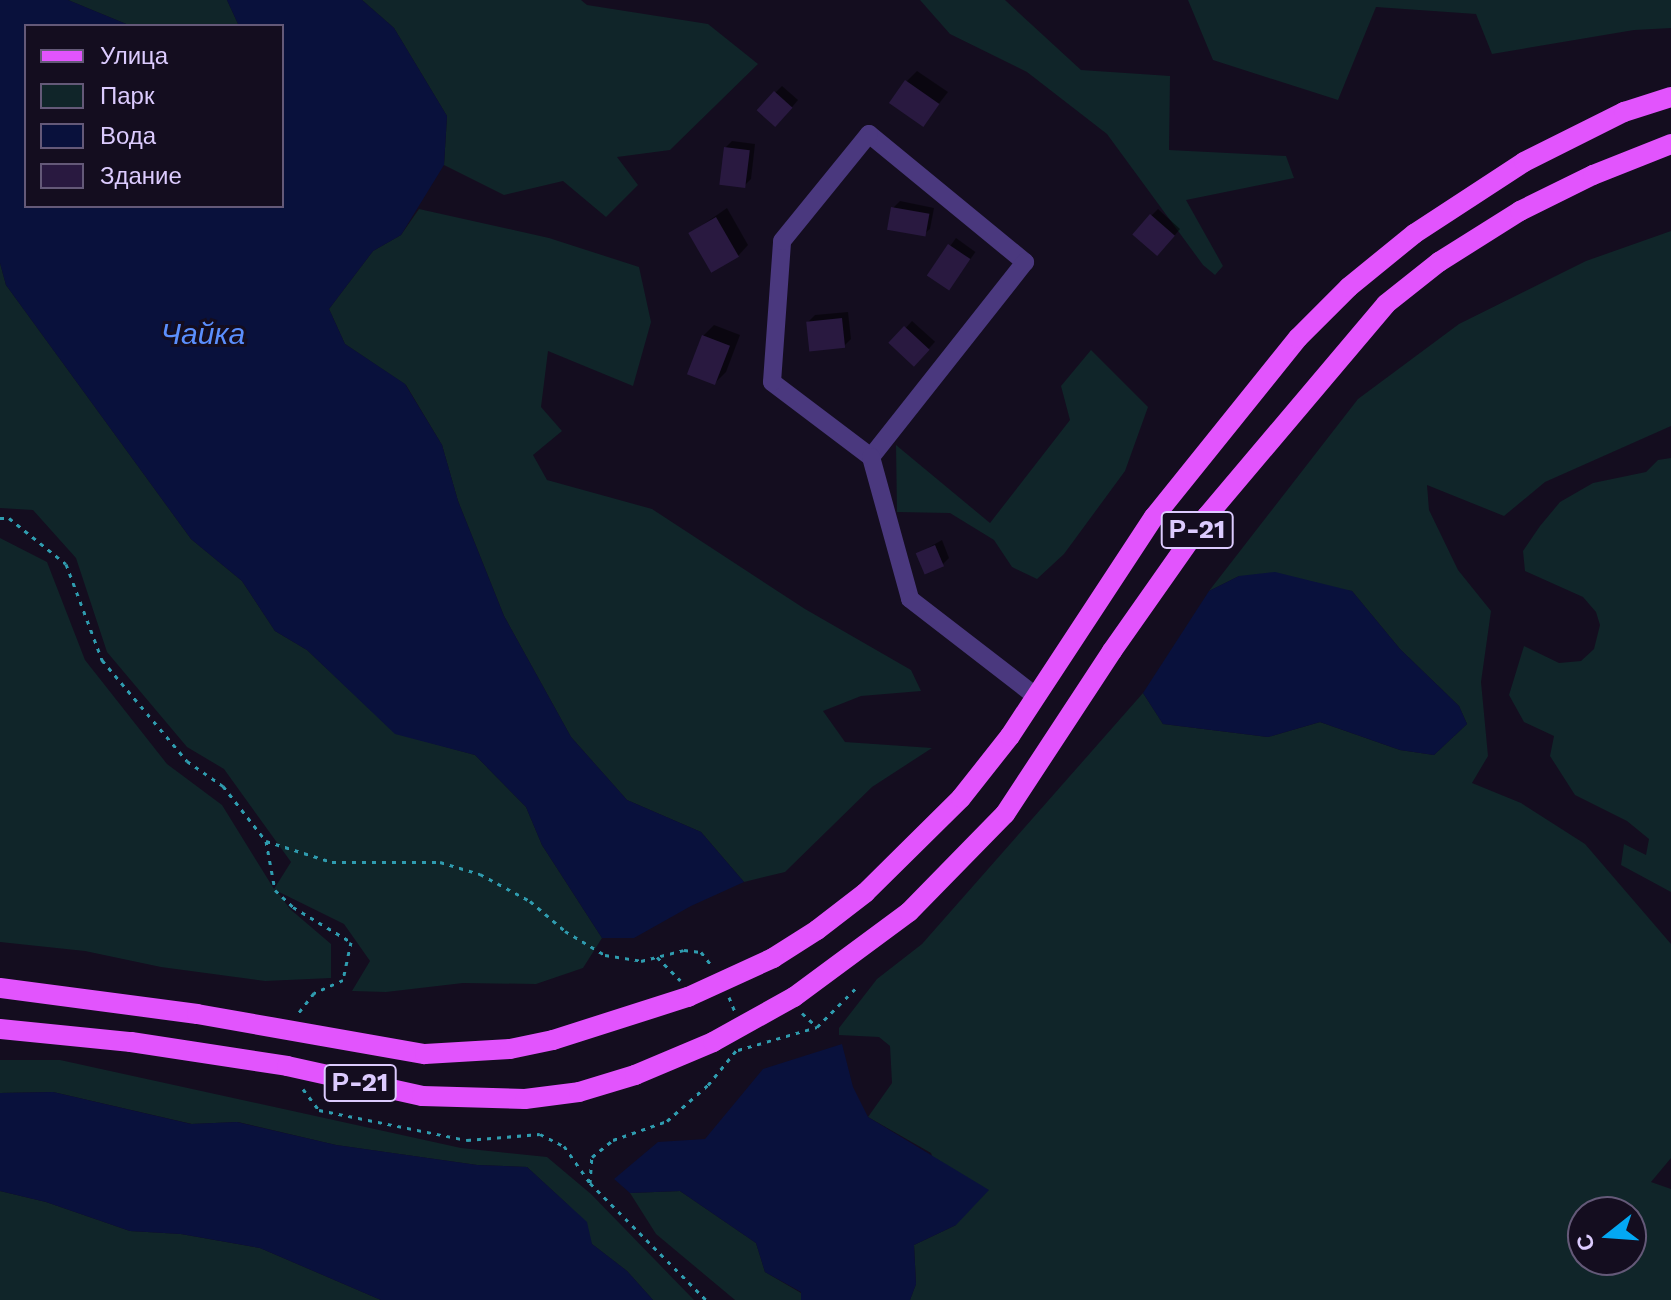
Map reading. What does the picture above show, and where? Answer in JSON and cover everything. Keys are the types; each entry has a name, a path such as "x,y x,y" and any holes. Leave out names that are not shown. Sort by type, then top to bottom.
{"main road":[{"name":"Р-21","path":"0,988 197,1014 425,1054 510,1049 592,1030 691,996 773,958 829,921 908,854 961,798 1010,736 1034,695 1154,517 1298,338 1349,287 1414,234 1524,162 1624,112 1671,97"},
{"name":"Р-21","path":"0,1029 131,1042 287,1066 422,1096 525,1099 579,1092 635,1075 713,1042 794,997 909,912 1005,814 1112,651 1207,516 1386,304 1439,262 1520,211 1593,175 1671,144"}],"street":[{"path":"871,457 1025,262 869,134 782,241 772,382 871,457 910,599 1034,695"}],"path":[{"path":"0,518 9,518 66,564 102,660 187,761 223,786 266,841 275,890 293,907 351,942 343,980 314,993 285,1031"},
{"path":"266,841 332,862 440,862 480,874 530,901 565,931 605,955 641,961 684,950 701,952 713,968"},
{"path":"657,957 691,996"},
{"path":"738,1050 817,1027 859,985"},
{"path":"726,992 735,1014"},
{"path":"590,1183 592,1157 613,1140 667,1121 708,1085 738,1050 741,1036"},
{"path":"287,1066 319,1110 467,1140 540,1134 564,1146 590,1183 706,1300"}],"green space":[{"path":"68,0 227,0 238,24 126,24"},
{"path":"362,0 581,0 587,5 708,24 758,64 670,150 617,157 638,185 606,217 563,181 504,195 444,165 447,116 394,28"},
{"path":"920,0 1005,0 1081,70 1170,76 1169,150 1286,156 1294,178 1186,200 1223,266 1215,275 1203,265 1107,134 1027,72 950,34"},
{"path":"1188,0 1671,0 1671,28 1634,30 1492,54 1476,14 1376,7 1338,100 1213,60"},
{"path":"419,209 549,238 639,267 651,322 633,386 548,351 541,407 562,431 533,455 547,480 652,509 805,609 911,670 921,691 861,696 823,711 845,742 932,748 872,787 785,872 744,882 701,832 627,800 571,737 504,616 458,501 442,445 406,385 345,344 329,309 373,251 401,235"},
{"path":"1671,231 1671,426 1545,482 1504,516 1427,485 1429,510 1458,570 1491,611 1481,682 1488,756 1472,783 1521,803 1585,844 1671,944 1671,1158 1651,1182 1671,1189 1671,1300 910,1300 916,1284 914,1245 956,1225 931,1153 868,1117 892,1083 890,1046 879,1037 839,1035 839,1028 877,979 922,944 1143,693 1163,724 1268,737 1320,722 1400,750 1434,755 1467,724 1459,706 1400,649 1352,591 1239,576 1209,591 1358,399 1459,324 1586,261"},
{"path":"0,263 6,285 191,539 242,581 275,631 307,650 395,733 475,755 526,807 542,845 602,938 583,968 536,984 463,983 386,992 352,991 370,961 344,924 277,891 290,909 331,944 331,978 265,981 161,967 85,951 0,942 0,538 47,562 85,660 167,764 222,805 274,889 291,862 224,769 187,747 107,652 76,558 33,510 0,508"},
{"path":"1091,350 1148,407 1125,471 1064,554 1037,579 1012,567 994,540 950,513 897,512 896,445 990,523 1070,420 1061,386"},
{"path":"1671,458 1671,892 1621,865 1624,844 1646,855 1649,839 1627,821 1575,795 1550,756 1554,736 1524,722 1509,695 1524,646 1559,663 1581,661 1594,649 1600,625 1596,612 1583,597 1525,571 1523,551 1540,526 1560,502 1593,483 1646,472 1658,460"},
{"path":"0,1060 60,1060 461,1148 547,1157 591,1194 694,1300 653,1300 627,1271 592,1244 566,1203 527,1167 477,1165 336,1145 238,1122 192,1124 53,1092 0,1093"},
{"path":"0,1191 46,1202 130,1231 181,1234 260,1248 381,1300 0,1300"},
{"path":"680,1191 756,1243 765,1272 801,1293 801,1300 735,1300 656,1234 630,1193"}],"water":[{"name":"Чайка","path":"0,0 68,0 126,24 24,24 24,208 284,208 284,24 238,24 227,0 362,0 394,28 447,116 444,165 401,235 373,251 329,309 345,344 405,384 442,445 458,501 504,616 571,737 627,800 701,832 744,882 691,906 634,938 602,938 542,845 526,807 475,755 395,734 307,650 275,631 242,581 191,539 6,285 0,263"},
{"path":"1275,572 1352,591 1400,649 1459,706 1467,724 1434,755 1400,750 1320,722 1268,737 1163,724 1143,693 1209,591 1239,576"},
{"path":"842,1044 853,1087 868,1117 989,1190 956,1225 914,1245 916,1284 910,1300 801,1300 801,1292 765,1272 756,1243 680,1191 630,1193 614,1179 658,1142 705,1139 763,1069"},
{"path":"53,1092 191,1124 237,1122 336,1145 477,1165 527,1167 587,1222 592,1244 627,1271 653,1300 381,1300 260,1248 181,1234 130,1231 46,1202 0,1191 0,1093"}],"building":[{"path":"905,80 939,104 923,127 889,103"},
{"path":"774,91 793,108 775,127 757,110"},
{"path":"724,147 750,150 745,188 719,185"},
{"path":"891,207 929,214 925,236 887,230"},
{"path":"1150,214 1175,236 1157,256 1132,234"},
{"path":"716,217 739,257 711,273 688,233"},
{"path":"948,244 970,259 949,291 927,276"},
{"path":"842,318 845,348 809,352 806,322"},
{"path":"904,326 930,350 914,367 888,343"},
{"path":"702,335 730,346 715,385 687,374"},
{"path":"935,545 944,566 925,574 916,553"}]}
